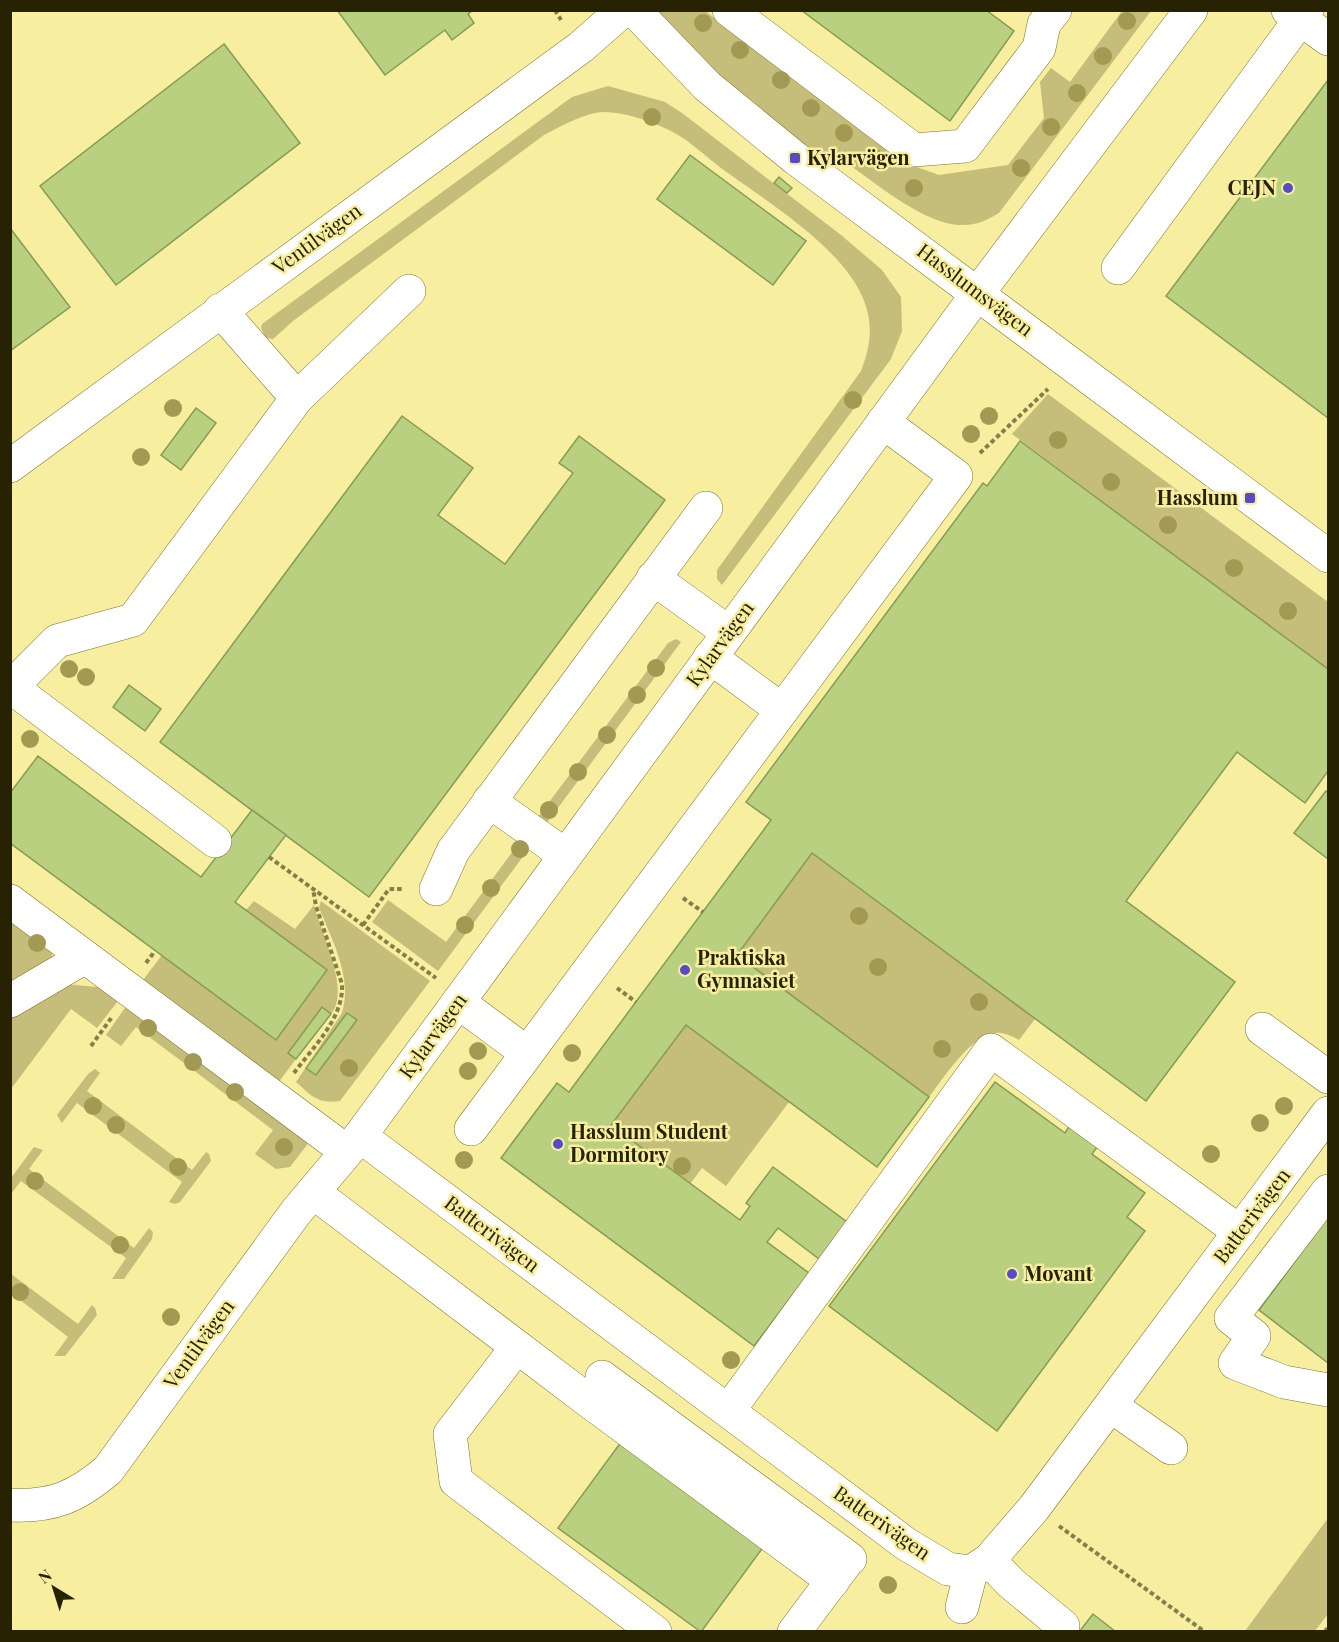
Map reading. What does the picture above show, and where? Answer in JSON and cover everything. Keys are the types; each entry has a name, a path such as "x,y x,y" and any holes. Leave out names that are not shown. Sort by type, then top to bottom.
{"street":[{"name":"Ventilvägen","path":"10,466 219,310 581,47 623,10"},
{"name":"Hasslumsvägen","path":"634,10 707,86 786,150 1329,556"},
{"path":"729,10 915,150 965,146 1039,48 1044,24 1055,10"},
{"name":"Kylarvägen","path":"353,1144 447,990 565,855 978,292 1191,10"},
{"path":"1118,268 1298,13 1329,39"},
{"path":"215,841 11,687 57,641 133,620 297,398 409,291"},
{"path":"219,310 297,398"},
{"path":"471,1129 956,476 883,422"},
{"path":"436,889 453,851 706,508"},
{"path":"653,578 782,710"},
{"path":"489,801 565,855"},
{"name":"Batterivägen","path":"10,901 275,1098 353,1144 630,1337 906,1544 948,1569 980,1566 1035,1508 1240,1232 1326,1122"},
{"path":"10,1001 85,957"},
{"path":"447,990 527,1053"},
{"path":"1262,1029 1329,1077"},
{"path":"729,1410 992,1050 1240,1232"},
{"name":"Ventilvägen","path":"10,1505 57,1502 85,1489 108,1470 313,1192 353,1144"},
{"path":"1329,1191 1231,1318 1254,1336 1235,1363 1284,1382 1329,1390"},
{"path":"313,1192 517,1347 594,1388 841,1570"},
{"path":"594,1388 630,1337"},
{"path":"517,1347 450,1434 456,1481 656,1632"},
{"path":"1111,1406 1171,1448"},
{"path":"795,1632 877,1522"},
{"path":"962,1607 980,1566 1011,1583 1063,1626"}],"path":[{"path":"555,10 562,22"},
{"path":"956,476 1051,386"},
{"path":"269,857 447,990"},
{"path":"275,1098 337,1015 343,993 313,889"},
{"path":"363,925 389,889 436,889"},
{"path":"678,895 703,912"},
{"path":"612,984 636,1002"},
{"path":"1056,1524 1205,1632"},
{"path":"1325,1632 1329,1627"}],"shaded area":[{"path":"655,11 705,11 914,166 939,175 1008,165 1044,118 1040,82 1051,68 1070,82 1122,11 1151,11 999,213 982,222 964,225 949,224 915,210 838,157 831,166 735,90"},
{"path":"608,86 665,102 682,113 841,235 882,270 901,297 902,331 891,359 722,585 717,579 717,570 861,371 869,343 870,325 862,296 837,259 800,225 676,134 646,120 611,112 589,114 565,124 544,135 293,321 273,339 266,338 261,328 262,324 572,97"},
{"path":"1048,394 1328,602 1328,669 1012,434"},
{"path":"676,639 681,642 543,828 535,821 668,643"},
{"path":"521,840 533,843 438,971 372,922 388,900 446,942"},
{"path":"812,853 1035,1019 1019,1040 1001,1033 981,1038 960,1056 929,1097 737,955"},
{"path":"254,901 295,929 314,905 333,961 338,991 336,1004 331,1014 322,1007 288,1053 296,1059 278,1083 143,980 162,955 276,1040 327,970 246,910"},
{"path":"321,901 430,981 340,1101 332,1102 320,1100 311,1095 296,1082 306,1067 342,1013 345,986 335,946 319,907","holes":["347,1013 357,1020 316,1075 306,1067"]},
{"path":"10,915 52,951 52,959 10,990"},
{"path":"63,984 98,987 121,997 97,1028 71,1009 11,1089 11,1014"},
{"path":"127,1005 310,1141 290,1167 276,1169 255,1154 273,1130 136,1027 121,1046 106,1035"},
{"path":"686,1025 789,1102 726,1186 702,1168 690,1184 611,1125"},
{"path":"95,1069 100,1073 87,1091 192,1170 206,1152 209,1154 211,1161 180,1202 175,1204 169,1202 182,1182 77,1103 62,1123 57,1115 88,1074"},
{"path":"34,1147 43,1150 29,1169 134,1248 149,1228 153,1232 152,1239 124,1279 112,1279 126,1258 21,1181 11,1194 11,1178"},
{"path":"11,1274 78,1324 92,1305 95,1308 97,1315 65,1356 54,1356 68,1337 11,1293"},
{"path":"1328,1518 1328,1614 1315,1631 1245,1631"}],"building":[{"path":"337,10 473,10 468,14 474,23 452,40 445,30 385,75"},
{"path":"801,10 986,10 1014,31 950,121"},
{"path":"224,44 300,143 116,285 40,186"},
{"name":"CEJN","path":"1328,80 1328,418 1166,296"},
{"path":"690,155 806,241 773,285 657,199"},
{"path":"779,177 792,188 787,193 774,183"},
{"path":"10,228 70,307 10,351"},
{"path":"196,408 216,423 181,470 161,455"},
{"path":"402,416 473,468 438,515 505,564 573,473 559,463 579,436 665,500 369,897 160,742"},
{"path":"1020,441 1328,669 1328,771 1305,803 1237,752 1126,901 1235,982 1146,1101 812,853 737,955 929,1097 877,1167 686,1025 611,1125 740,1220 750,1206 746,1203 773,1167 847,1222 819,1259 778,1228 767,1242 809,1273 754,1346 501,1158 557,1083 569,1092 771,820 746,802 983,483 987,486"},
{"path":"129,685 161,709 145,731 113,707"},
{"path":"38,756 201,877 252,810 286,835 235,902 327,970 276,1040 10,843 10,793"},
{"path":"1326,791 1328,793 1328,859 1294,833"},
{"path":"322,1007 331,1014 296,1059 288,1053"},
{"path":"347,1013 357,1020 316,1075 306,1068"},
{"path":"995,1082 1065,1133 1070,1125 1098,1146 1092,1154 1145,1193 1127,1217 1145,1231 997,1431 829,1306"},
{"path":"1328,1217 1328,1363 1259,1310"},
{"path":"624,1438 767,1542 701,1632 558,1528"},
{"path":"1093,1614 1116,1632 1079,1632"}],"place":[{"name":"Kylarvägen","path":"795,158"},
{"name":"CEJN","path":"1288,188"},
{"name":"Hasslum","path":"1250,498"},
{"name":"Praktiska Gymnasiet","path":"685,970"},
{"name":"Hasslum Student Dormitory","path":"558,1144"},
{"name":"Movant","path":"1012,1274"}]}
